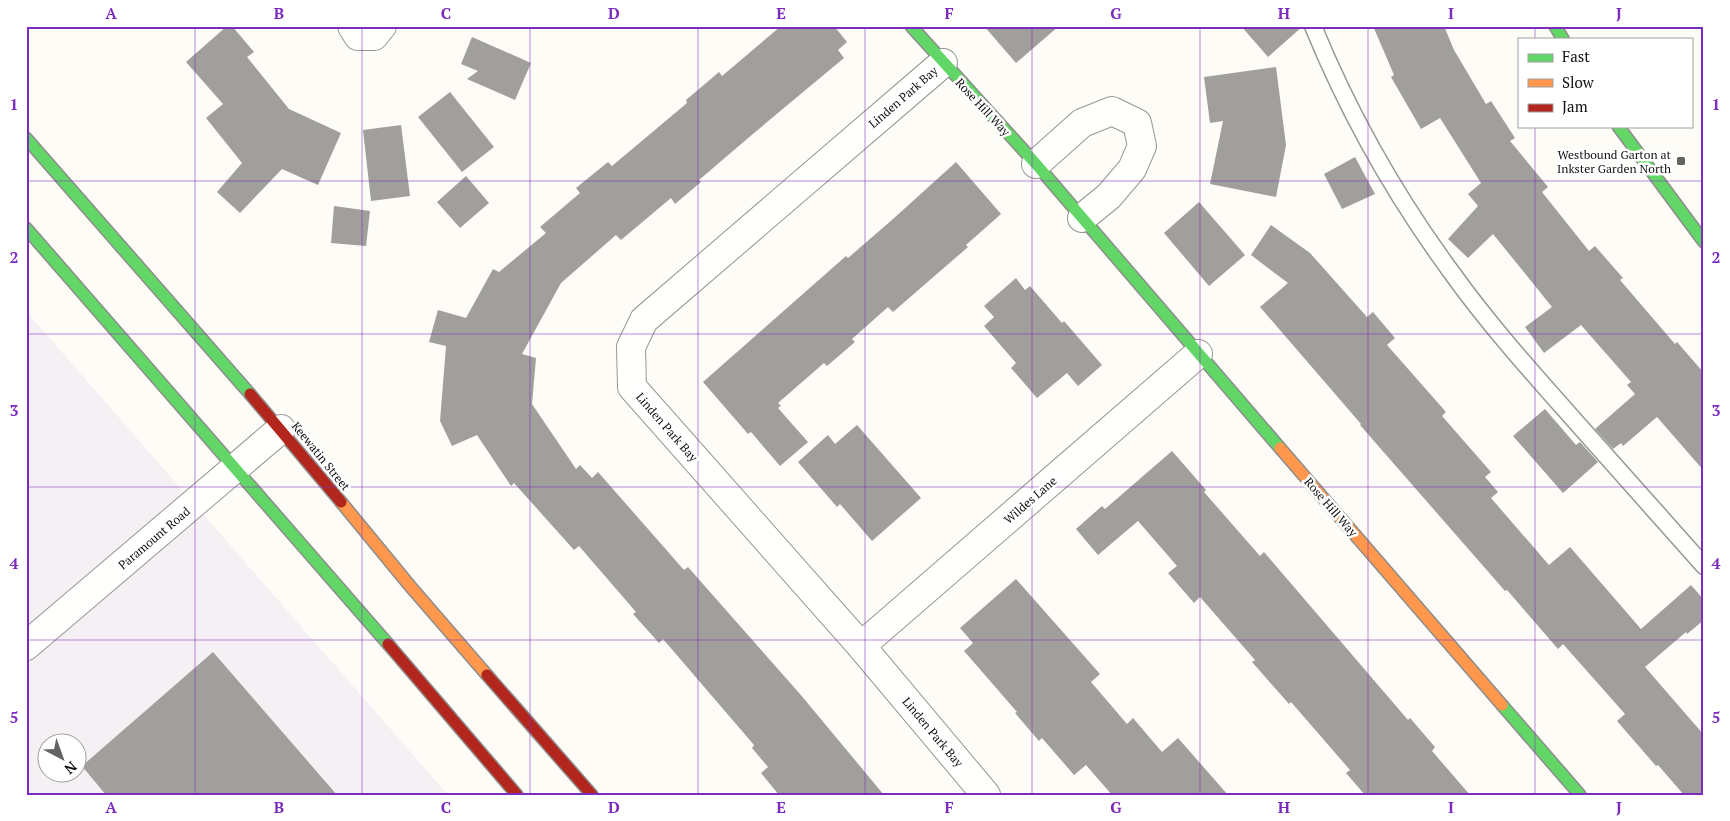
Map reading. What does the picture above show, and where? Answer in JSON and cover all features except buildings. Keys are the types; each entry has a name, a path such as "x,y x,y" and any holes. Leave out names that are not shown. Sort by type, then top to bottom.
{"street":[{"path":"352,26 358,36 374,36 382,26"},
{"name":"Rose Hill Way","path":"911,26 1036,164 1580,795"},
{"path":"1556,26 1562,38"},
{"name":"Linden Park Bay","path":"943,63 644,320 631,347 632,387 861,646 986,795"},
{"path":"1036,164 1082,123 1112,111 1137,123 1142,146 1132,169 1109,196 1082,218"},
{"path":"1619,128 1704,242"},
{"name":"Keewatin Street","path":"26,138 282,429 410,586 592,795"},
{"path":"26,228 236,468 517,795"},
{"name":"Wildes Lane","path":"861,646 1198,354"},
{"name":"Paramount Road","path":"26,646 282,429"}],"lane":[{"path":"1313,26 1326,58 1389,180 1452,274 1526,366 1704,566"}],"shaded area":[{"path":"26,311 448,795 26,795"}],"traffic: fast":[{"path":"911,26 1036,164 1280,448"},
{"path":"1555,26 1562,38"},
{"path":"1619,128 1704,242"},
{"path":"26,138 250,394"},
{"path":"26,228 388,644"},
{"path":"1502,705 1580,795"}],"traffic: slow":[{"path":"1280,448 1502,705"},
{"path":"341,502 487,675"}],"traffic: jam":[{"path":"250,394 341,502"},
{"path":"388,644 517,795"},
{"path":"487,675 592,795"}],"place":[{"name":"Westbound Garton at Inkster Garden North","path":"1681,161"}]}
